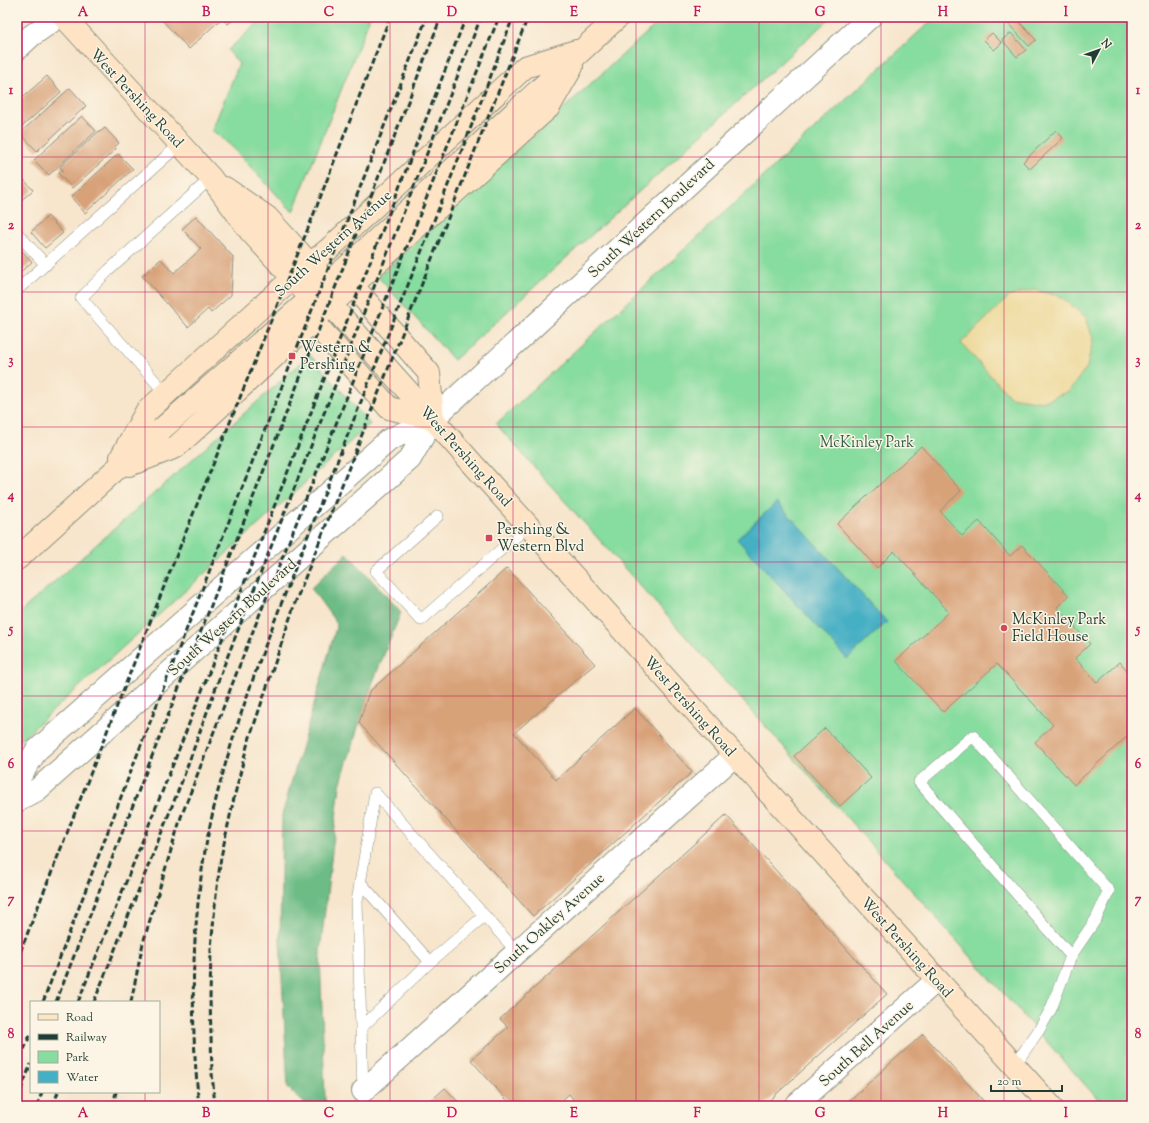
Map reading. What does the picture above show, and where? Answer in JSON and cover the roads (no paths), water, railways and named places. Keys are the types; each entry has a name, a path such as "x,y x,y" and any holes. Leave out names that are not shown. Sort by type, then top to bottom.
{"main road":[{"name":"West Pershing Road","path":"64,17 211,178 250,231 293,278 323,296 432,420 1051,1106"},
{"name":"South Western Avenue","path":"17,559 182,412 323,296 581,50 618,17"},
{"name":"South Western Avenue","path":"114,471 146,412 293,278 330,248 525,67 581,50"},
{"name":"South Western Avenue","path":"114,471 176,447 313,321 323,296 352,285 549,107 581,50"},
{"name":"West Pershing Road","path":"211,178 267,217 310,264 323,296"},
{"path":"313,321 389,408 432,420 429,373 352,285"}],"street":[{"path":"17,49 35,33 58,17"},
{"name":"South Western Boulevard","path":"17,781 37,750 389,440 432,420 870,17"},
{"name":"South Western Boulevard","path":"17,801 37,790 410,459 432,420"},
{"name":"South Oakley Avenue","path":"363,1091 735,755"},
{"name":"South Bell Avenue","path":"795,1106 937,980"}],"lane":[{"path":"17,290 180,144"},
{"path":"182,412 81,298 109,270 211,178"},
{"path":"17,233 46,265"},
{"path":"438,516 376,571 421,620 528,526"},
{"path":"1014,1066 1039,1030 1051,1009 1072,956 1096,919 1109,892 973,736 919,782 1072,956"},
{"path":"363,1091 357,902 375,793 517,952"},
{"path":"360,882 430,962"},
{"path":"361,1028 430,962 484,916"}],"water":[{"path":"777,502 887,622 847,659 737,539"}],"railway":[{"path":"17,960 169,574 313,216 390,17"},
{"path":"43,1001 132,768 427,17"},
{"path":"56,1001 441,17"},
{"path":"78,1001 174,762 466,17"},
{"path":"94,1001 182,781 223,668 481,17"},
{"path":"131,1001 143,943 181,817 247,646 499,17"},
{"path":"199,1106 196,1077 193,988 198,899 206,844 232,741 276,616 447,188 513,17"},
{"path":"215,1106 212,1073 210,999 211,948 221,857 247,746 295,603 528,17"},
{"path":"17,1066 30,1035"},
{"path":"17,1099 30,1066"},
{"path":"37,1106 42,1093"},
{"path":"53,1106 58,1093"},
{"path":"113,1106 116,1093"}],"place":[{"name":"Western & Pershing","path":"292,356"},
{"name":"Pershing & Western Blvd","path":"489,538"},
{"name":"McKinley Park Field House","path":"1004,628"}],"park label":[{"name":"McKinley Park","path":"867,442"}]}
